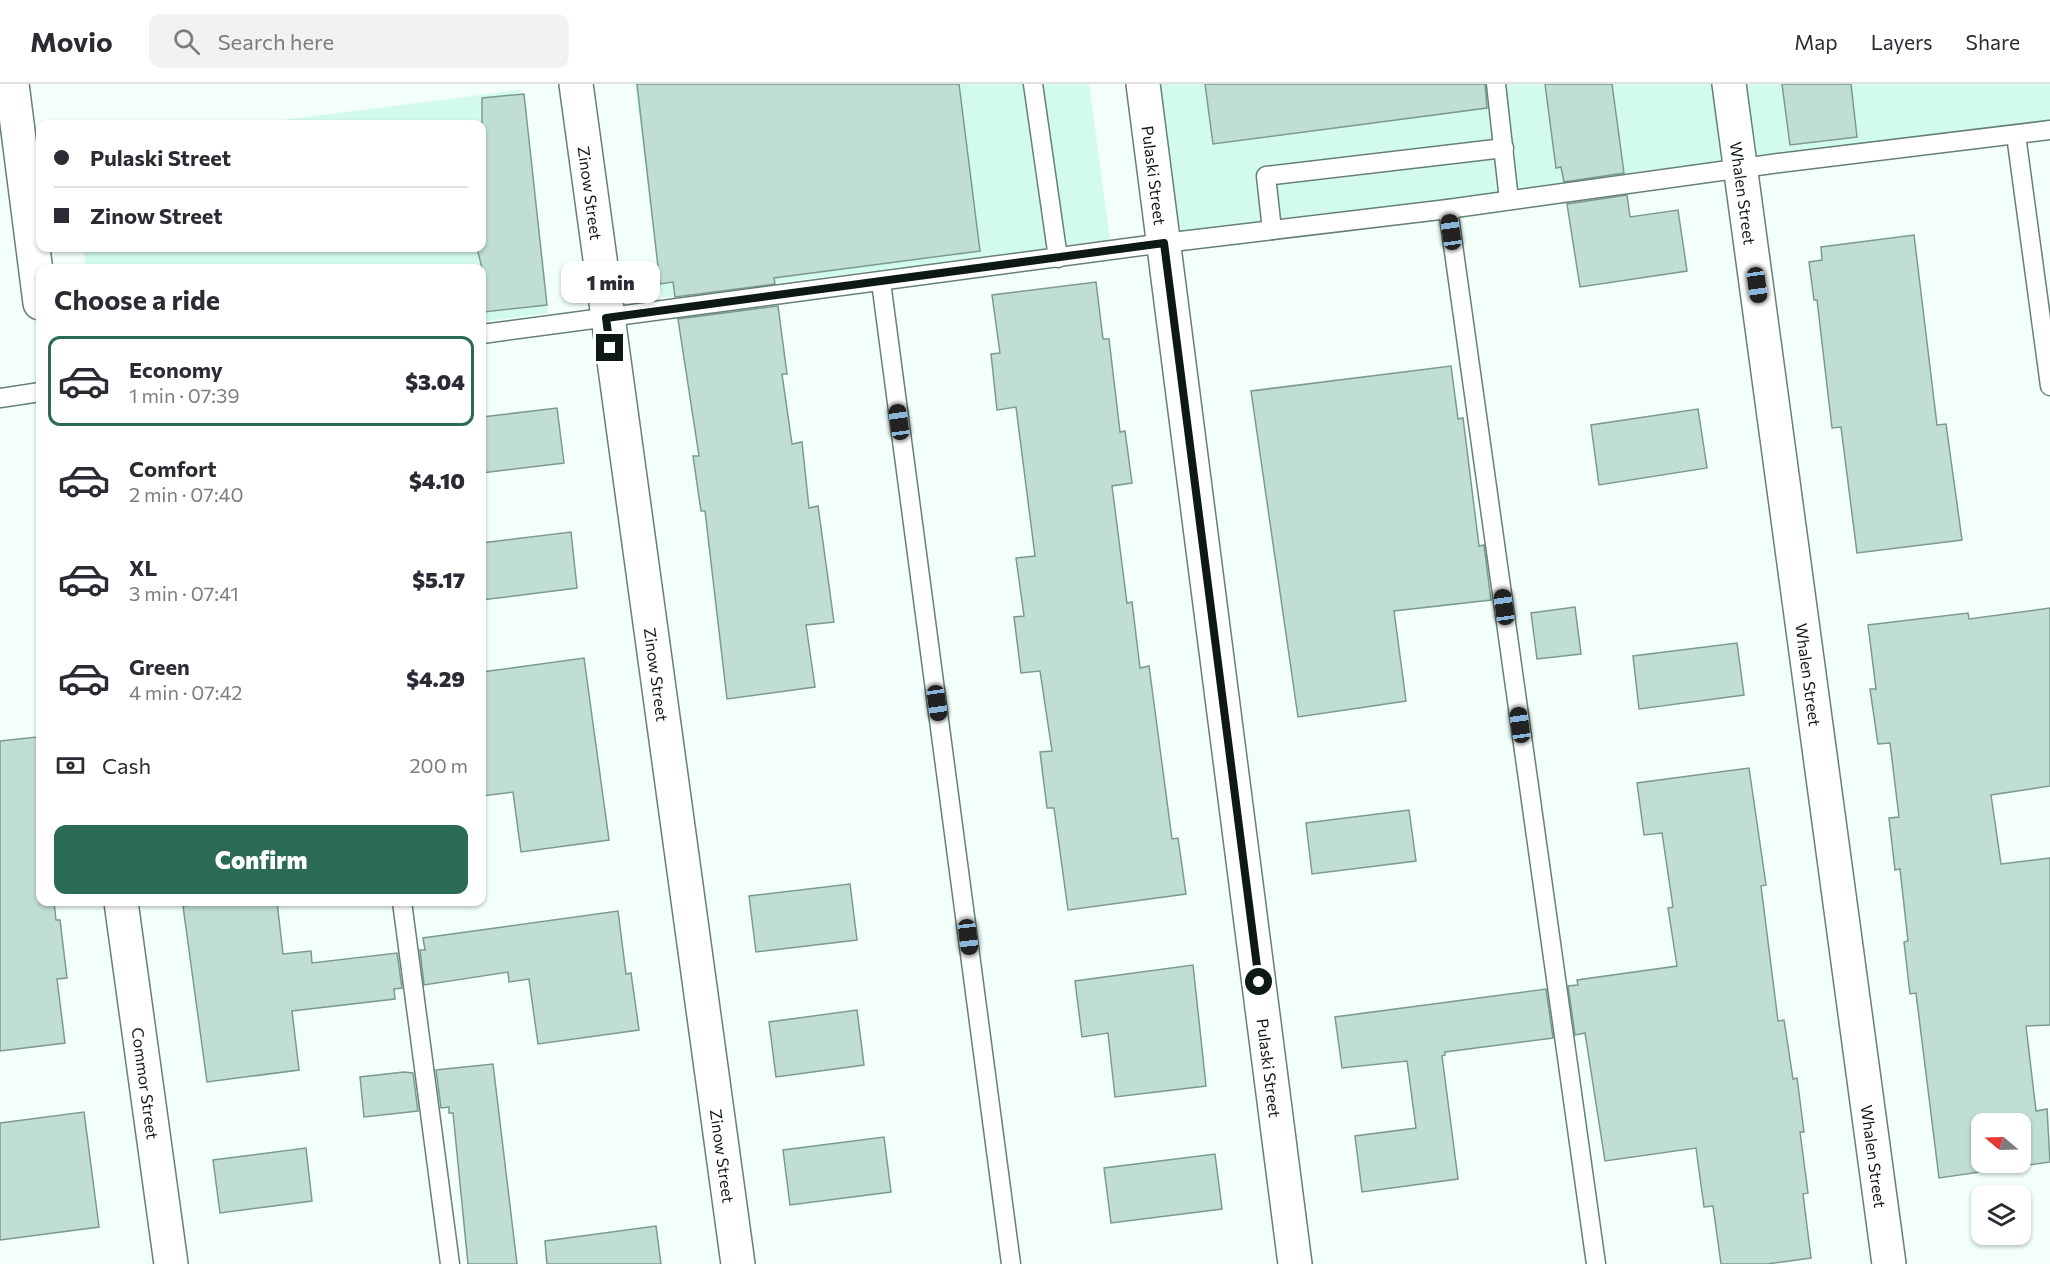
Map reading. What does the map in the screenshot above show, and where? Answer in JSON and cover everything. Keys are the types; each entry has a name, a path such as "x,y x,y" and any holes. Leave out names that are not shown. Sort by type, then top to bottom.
{"street":[{"path":"12,84 36,272"},
{"name":"Zinow Street","path":"576,84 606,318 738,1264"},
{"name":"Pulaski Street","path":"1143,84 1295,1264"},
{"name":"Whalen Street","path":"1729,84 1889,1264"},
{"name":"Commor Street","path":"122,906 171,1264"}],"lane":[{"path":"1032,84 1058,258"},
{"path":"1496,84 1509,200"},
{"path":"486,333 1164,243 1448,209 1741,168 2050,130"},
{"path":"2016,135 2050,386"},
{"path":"1272,230 1266,176 1504,148"},
{"path":"1448,209 1596,1264"},
{"path":"880,282 1011,1264"},
{"path":"0,398 36,393"},
{"path":"403,906 450,1264"}],"shaded area":[{"path":"635,84 1089,84 1110,240 662,298"},
{"path":"1143,84 2050,84 2050,128 1164,243"},
{"path":"520,90 548,313 486,321 486,264 85,264 84,252 486,252 486,120 284,120"}],"building":[{"path":"637,84 959,84 980,251 774,278 775,284 675,297 673,282 660,284"},
{"path":"1205,84 1485,84 1487,108 1213,144"},
{"path":"1545,84 1612,84 1624,173 1564,182 1561,167 1556,168"},
{"path":"1782,84 1851,84 1857,137 1790,145"},
{"path":"524,94 547,305 486,312 486,264 481,264 478,252 486,252 486,120 482,120 482,98"},
{"path":"1627,195 1630,217 1678,210 1687,271 1580,287 1567,204"},
{"path":"1914,235 1937,425 1946,424 1962,540 1857,553 1841,427 1832,428 1817,300 1814,300 1809,262 1822,260 1821,247"},
{"path":"1096,282 1103,339 1109,339 1120,432 1125,431 1132,483 1112,486 1127,603 1132,602 1140,668 1149,666 1172,839 1178,838 1186,894 1068,910 1054,808 1047,808 1040,752 1052,751 1040,671 1021,673 1014,617 1024,616 1016,558 1035,556 1016,407 997,410 991,354 1000,353 992,295"},
{"path":"778,306 787,374 782,374 792,444 802,442 809,508 818,506 834,622 806,625 815,687 727,699 705,511 701,511 693,456 699,456 678,319"},
{"path":"1451,366 1458,419 1463,418 1479,546 1484,545 1491,600 1394,611 1406,701 1298,717 1251,391"},
{"path":"557,408 564,463 486,473 486,417"},
{"path":"1698,409 1707,468 1599,485 1591,425"},
{"path":"571,532 577,588 486,599 486,543"},
{"path":"1575,607 1581,654 1537,659 1531,613"},
{"path":"2050,608 2050,786 1991,795 2001,864 2050,858 2050,1025 2026,1026 2036,1111 2047,1109 2050,1162 2031,1165 2031,1113 1971,1113 1971,1173 1974,1173 1939,1178 1916,993 1910,994 1904,942 1908,941 1900,869 1895,870 1889,818 1899,817 1890,743 1878,744 1870,689 1876,689 1868,625 1968,613 1969,619"},
{"path":"1737,643 1744,695 1639,709 1633,656"},
{"path":"584,658 609,840 521,852 513,792 486,795 486,671"},
{"path":"36,737 36,906 54,906 56,920 60,920 67,978 57,979 65,1043 0,1051 0,741"},
{"path":"1749,768 1766,885 1761,886 1778,1021 1784,1020 1793,1079 1797,1078 1804,1132 1800,1132 1808,1193 1803,1194 1811,1258 1767,1264 1721,1264 1713,1206 1704,1207 1696,1148 1605,1161 1585,1033 1575,1035 1568,986 1578,985 1577,980 1677,966 1668,908 1673,907 1662,833 1644,835 1637,783"},
{"path":"1409,810 1416,861 1312,874 1306,823"},
{"path":"850,884 857,940 756,952 749,896"},
{"path":"183,906 277,906 283,954 311,951 312,963 397,953 402,988 394,989 395,999 292,1011 299,1070 207,1082"},
{"path":"618,911 626,974 631,973 639,1030 538,1044 529,979 509,982 508,972 424,985 420,950 425,950 423,938"},
{"path":"1193,965 1206,1086 1115,1097 1108,1033 1082,1037 1075,981"},
{"path":"1546,989 1553,1038 1445,1052 1442,1056 1458,1179 1362,1192 1355,1136 1416,1128 1407,1061 1342,1068 1335,1017"},
{"path":"857,1010 864,1065 776,1077 769,1022"},
{"path":"493,1064 517,1264 468,1264 453,1113 449,1113 449,1107 441,1108 436,1070"},
{"path":"413,1073 418,1111 364,1117 360,1077"},
{"path":"84,1112 99,1227 0,1240 0,1123"},
{"path":"884,1137 891,1192 790,1205 783,1150"},
{"path":"306,1148 312,1201 220,1213 213,1160"},
{"path":"1215,1154 1222,1209 1111,1223 1104,1168"},
{"path":"656,1226 661,1264 547,1264 545,1241"}],"route":[{"path":"610,348 606,318 1164,243 1259,982"}]}
